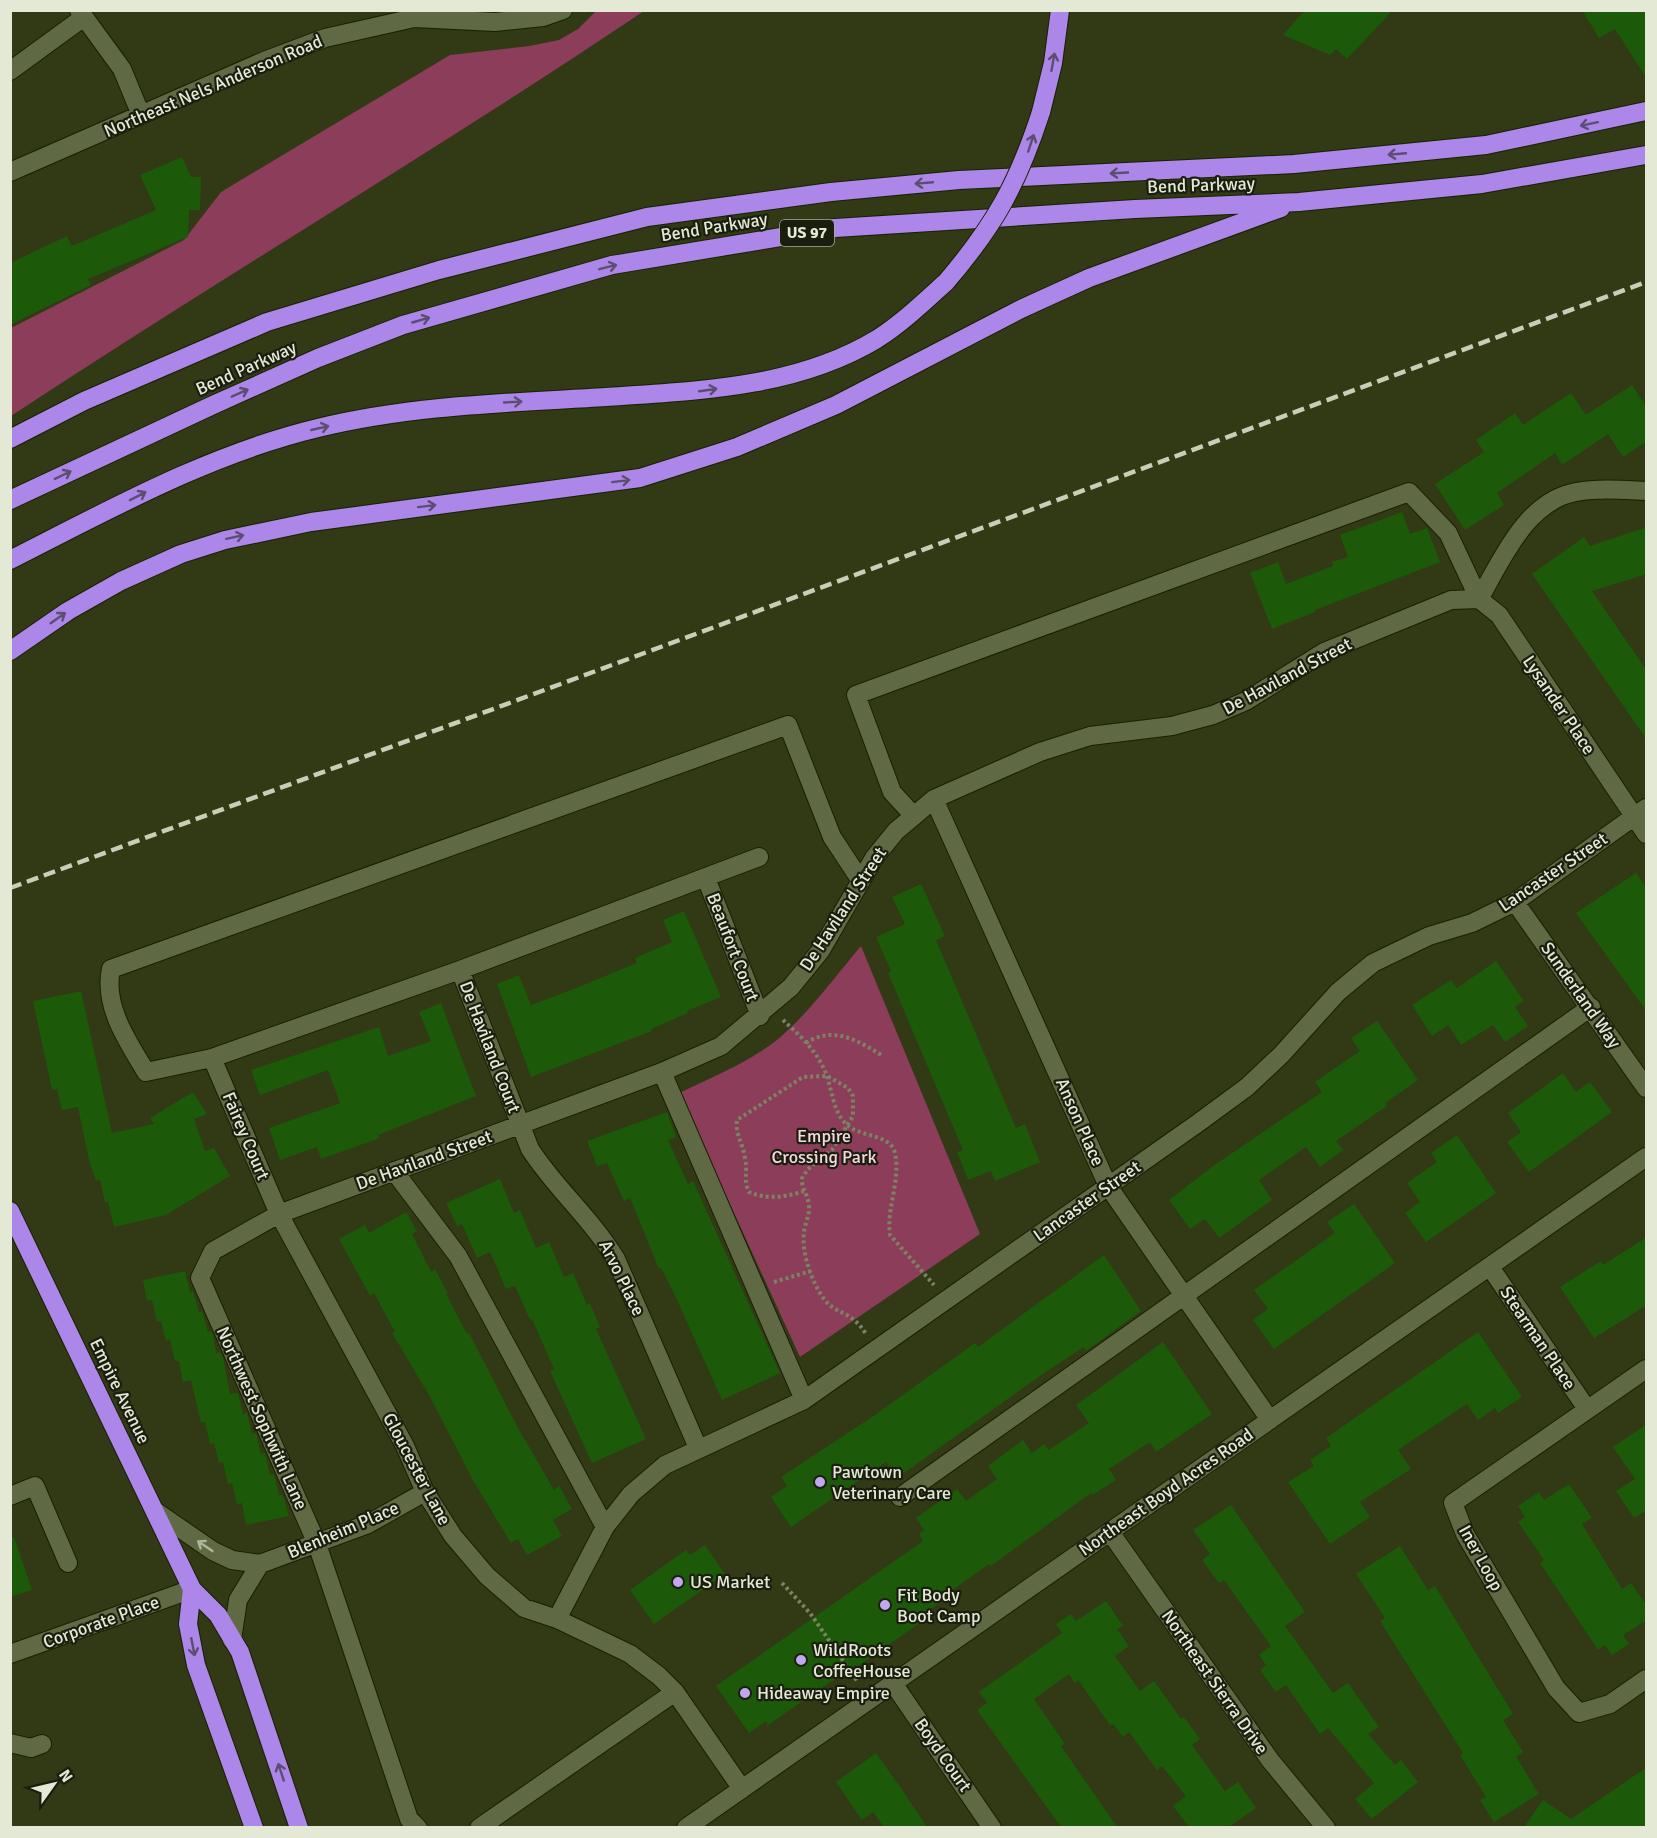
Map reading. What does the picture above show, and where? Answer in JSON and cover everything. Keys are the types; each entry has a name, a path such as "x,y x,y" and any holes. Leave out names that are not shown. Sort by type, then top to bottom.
{"highway":[{"path":"10,560 166,483 252,449 317,428 425,408 705,391 814,368 876,340 946,282 980,243 1007,198 1026,156 1041,112 1053,63 1060,10"},
{"name":"Bend Parkway","path":"10,439 84,401 267,322 439,270 646,217 831,192 959,180 1294,164 1486,145 1647,111"},
{"name":"Bend Parkway","path":"10,500 213,405 393,329 612,265 835,228 1135,209 1299,202 1482,184 1647,155"},
{"path":"10,651 68,611 121,582 181,554 225,540 311,522 640,478 737,447 836,405 1020,309 1089,278 1299,202"},
{"name":"Empire Avenue","path":"10,1211 192,1589 218,1616 240,1652 299,1827"},
{"path":"192,1589 188,1623 196,1665 254,1827"}],"street":[{"name":"Northeast Nels Anderson Road","path":"10,172 264,61 325,38 414,18 495,22 543,17 563,10"},
{"path":"10,71 82,14 122,69 141,115"},
{"path":"1479,599 1530,518 1550,502 1574,492 1609,489 1647,491"},
{"path":"913,815 892,792 856,695 1409,492 1448,533 1479,599"},
{"name":"De Haviland Street","path":"279,1214 662,1072 721,1046 791,987 821,950 874,858 896,831 934,799 1040,752 1090,736 1172,726 1213,715 1246,701 1324,652 1451,600 1479,599"},
{"name":"Lysander Place","path":"1479,599 1499,615 1640,812 1647,834"},
{"path":"759,857 460,969 212,1058 146,1072 119,1026 108,982 111,969 788,725 832,837 861,881"},
{"name":"Anson Place","path":"934,799 1108,1186 1270,1419"},
{"name":"Lancaster Street","path":"557,1619 604,1527 631,1494 665,1465 804,1400 1247,1088 1281,1055 1338,992 1373,963 1429,936 1472,923 1515,902 1640,812"},
{"name":"Beaufort Court","path":"706,878 764,1011"},
{"name":"Sunderland Way","path":"1515,902 1647,1088"},
{"name":"De Haviland Court","path":"460,969 521,1125"},
{"path":"900,1497 1591,1007"},
{"name":"Fairey Court","path":"212,1058 279,1214"},
{"path":"662,1072 804,1400"},
{"name":"Arvo Place","path":"521,1125 530,1149 543,1170 599,1231 616,1259 698,1448"},
{"name":"Northeast Boyd Acres Road","path":"686,1827 1647,1157"},
{"path":"394,1170 458,1256 604,1527"},
{"name":"Gloucester Lane","path":"279,1214 405,1446 425,1492 453,1536 487,1576 524,1608 557,1619 630,1654 659,1676 675,1692 742,1789"},
{"name":"Northwest Sophwith Lane","path":"279,1214 213,1251 200,1278 317,1544 409,1819 418,1827"},
{"name":"Stearman Place","path":"1490,1267 1587,1409"},
{"name":"Iner Loop","path":"1647,1369 1453,1503 1465,1534 1556,1688 1579,1713 1610,1704 1647,1680"},
{"path":"10,1496 35,1486 68,1563"},
{"name":"Blenheim Place","path":"155,1511 213,1551 232,1560 260,1564 368,1524 425,1492"},
{"name":"Northeast Sierra Drive","path":"1110,1532 1270,1760 1326,1827"},
{"path":"232,1640 238,1600 260,1564"},
{"name":"Corporate Place","path":"10,1654 192,1589"},
{"name":"Boyd Court","path":"893,1683 992,1827"},
{"path":"479,1827 675,1692"},
{"path":"10,1743 31,1748 42,1744"}],"path":[{"path":"764,1011 806,1043 827,1076 837,1112 848,1125 865,1136 882,1138 894,1151 896,1163 893,1207 889,1225 890,1235 927,1275 944,1301"},
{"path":"806,1043 827,1034 846,1035 883,1056"},
{"path":"804,1191 788,1197 758,1196 749,1192 745,1185 746,1159 735,1131 737,1120 802,1077 827,1076 848,1088 853,1096 853,1116 826,1157 808,1169 802,1178 809,1208 804,1246 811,1271 823,1299 832,1307 853,1317 876,1350"},
{"path":"757,1291 811,1271"},
{"path":"782,1583 810,1613 853,1674"}],"green space":[{"path":"596,11 644,11 487,114 11,416 11,328 184,240 221,192 450,55 529,46 559,40 578,29"},
{"name":"Empire Crossing Park","path":"861,946 980,1234 800,1357 679,1093 742,1063 777,1040 811,1007"}],"building":[{"path":"1305,10 1393,10 1347,59 1336,49 1330,55 1283,35"},
{"path":"1582,10 1647,10 1647,79 1615,29 1599,38"},
{"path":"182,157 191,177 201,177 200,210 189,210 188,237 88,279 91,285 10,325 10,263 67,236 72,246 156,210 140,175"},
{"path":"1632,385 1647,408 1647,441 1623,457 1608,434 1562,465 1555,453 1497,493 1504,505 1465,530 1435,484 1484,452 1476,440 1515,413 1523,425 1571,393 1586,415"},
{"path":"1402,512 1410,534 1427,528 1440,562 1272,629 1250,573 1278,562 1286,584 1333,566 1332,562 1348,557 1340,535"},
{"path":"1647,527 1647,574 1592,591 1647,671 1647,740 1532,574 1584,537 1590,546"},
{"path":"1636,873 1647,888 1647,1012 1576,913"},
{"path":"921,884 945,936 936,940 1016,1128 1025,1124 1040,1162 995,1181 991,1171 968,1180 957,1152 963,1150 888,973 891,971 876,937 905,924 892,897"},
{"path":"684,911 721,997 687,1011 688,1013 651,1029 652,1031 531,1077 497,984 519,975 531,1005 571,990 637,963 635,958 672,942 663,920"},
{"path":"1496,961 1524,1001 1515,1007 1528,1026 1505,1042 1493,1025 1461,1045 1448,1025 1432,1036 1412,1005 1451,980 1457,988"},
{"path":"81,991 112,1133 154,1124 150,1118 193,1092 207,1114 194,1119 205,1151 214,1148 230,1176 166,1215 114,1227 100,1180 96,1181 89,1160 78,1107 62,1110 57,1089 52,1090 33,1001"},
{"path":"441,1003 476,1096 378,1135 380,1138 321,1159 317,1147 280,1160 269,1128 340,1103 328,1070 260,1095 251,1070 379,1027 388,1056 431,1041 419,1012"},
{"path":"1377,1021 1418,1080 1385,1103 1387,1106 1336,1141 1343,1150 1320,1167 1306,1147 1259,1180 1272,1200 1219,1238 1205,1219 1190,1229 1169,1200 1213,1166 1322,1092 1315,1082 1360,1051 1351,1038"},
{"path":"1563,1073 1576,1092 1590,1082 1612,1112 1529,1172 1507,1142 1521,1132 1508,1113"},
{"path":"667,1112 676,1137 668,1140 688,1184 693,1181 780,1373 722,1400 677,1300 661,1268 659,1269 630,1198 624,1201 607,1163 597,1166 587,1141"},
{"path":"1457,1135 1496,1193 1426,1242 1405,1213 1420,1202 1407,1183 1437,1162 1431,1153"},
{"path":"500,1179 514,1213 520,1210 536,1248 549,1242 564,1277 573,1273 587,1305 590,1303 600,1327 596,1329 646,1439 592,1463 550,1371 554,1369 515,1286 506,1289 490,1252 477,1258 462,1224 457,1226 446,1203"},
{"path":"1354,1204 1395,1263 1274,1349 1253,1320 1268,1309 1254,1290 1335,1233 1327,1222"},
{"path":"406,1212 417,1231 412,1234 431,1272 435,1269 448,1293 446,1294 467,1334 469,1333 518,1428 554,1490 559,1486 572,1509 553,1520 562,1536 527,1555 518,1539 511,1543 474,1482 429,1395 392,1333 395,1332 374,1293 370,1296 339,1239 365,1225 369,1233"},
{"path":"1647,1237 1647,1305 1594,1338 1560,1287 1601,1261 1603,1265"},
{"path":"1104,1255 1141,1311 1086,1351 1084,1347 1044,1373 897,1478 886,1462 791,1527 771,1497 787,1486 781,1477 875,1415 975,1343 978,1347"},
{"path":"185,1271 190,1292 193,1291 208,1332 211,1331 213,1335 216,1353 220,1352 223,1358 230,1394 238,1393 243,1414 247,1413 252,1434 256,1433 261,1454 265,1453 270,1475 274,1474 279,1495 283,1495 289,1516 246,1525 242,1503 237,1504 232,1483 228,1484 223,1462 219,1463 214,1443 210,1444 205,1422 201,1423 191,1380 183,1382 179,1361 175,1361 170,1340 166,1341 161,1321 157,1322 152,1300 147,1301 143,1280"},
{"path":"1478,1332 1522,1397 1498,1413 1495,1408 1478,1420 1467,1404 1398,1450 1411,1469 1360,1502 1370,1517 1330,1544 1288,1482 1314,1466 1310,1460 1331,1446 1326,1438"},
{"path":"1163,1342 1212,1414 1156,1452 1150,1442 1109,1469 1116,1480 1092,1495 1091,1493 991,1566 989,1564 944,1596 946,1598 928,1611 931,1615 857,1667 855,1665 768,1725 766,1721 749,1733 716,1686 923,1541 919,1534 924,1530 916,1518 957,1489 966,1501 997,1479 988,1466 1023,1440 1032,1453 1044,1444 1049,1450 1089,1423 1076,1405"},
{"path":"1647,1424 1647,1510 1634,1518 1616,1491 1635,1479 1613,1447"},
{"path":"1569,1484 1592,1518 1582,1524 1622,1589 1631,1583 1647,1606 1647,1620 1623,1635 1629,1644 1612,1655 1605,1645 1598,1650 1540,1563 1544,1560 1518,1522 1525,1517 1518,1506 1539,1492 1544,1500"},
{"path":"1231,1505 1305,1612 1285,1626 1333,1693 1348,1683 1379,1727 1368,1734 1395,1765 1401,1760 1418,1782 1372,1819 1355,1799 1374,1783 1328,1728 1320,1734 1286,1685 1276,1692 1260,1670 1266,1665 1259,1655 1271,1646 1224,1580 1219,1583 1202,1560 1210,1554 1193,1530"},
{"path":"10,1537 14,1537 32,1590 10,1597"},
{"name":"US Market","path":"705,1545 725,1574 654,1624 630,1590 686,1550 690,1555"},
{"path":"1400,1546 1428,1590 1435,1586 1513,1714 1503,1720 1523,1752 1516,1757 1539,1794 1494,1822 1480,1800 1486,1797 1460,1755 1463,1753 1380,1621 1385,1618 1356,1574"},
{"path":"1106,1601 1123,1626 1117,1629 1129,1646 1115,1656 1140,1691 1154,1681 1181,1719 1184,1717 1200,1739 1192,1745 1225,1791 1238,1782 1256,1808 1229,1827 1189,1827 1173,1806 1186,1796 1162,1766 1157,1770 1129,1732 1123,1737 1113,1724 1110,1725 1078,1680 1075,1683 1069,1674 1034,1699 1065,1744 1061,1746 1117,1827 1061,1827 977,1710 987,1703 979,1692 1062,1633 1056,1624 1071,1614 1076,1621"},
{"path":"876,1753 927,1827 884,1827 873,1812 862,1820 836,1782"},
{"path":"1647,1767 1647,1827 1524,1827 1543,1800 1571,1819"}],"railway":[{"path":"10,888 1646,282"}],"place":[{"name":"Pawtown Veterinary Care","path":"820,1482"},
{"name":"US Market","path":"678,1582"},
{"name":"Fit Body Boot Camp","path":"885,1605"},
{"name":"WildRoots CoffeeHouse","path":"801,1660"},
{"name":"Hideaway Empire","path":"745,1693"}]}
